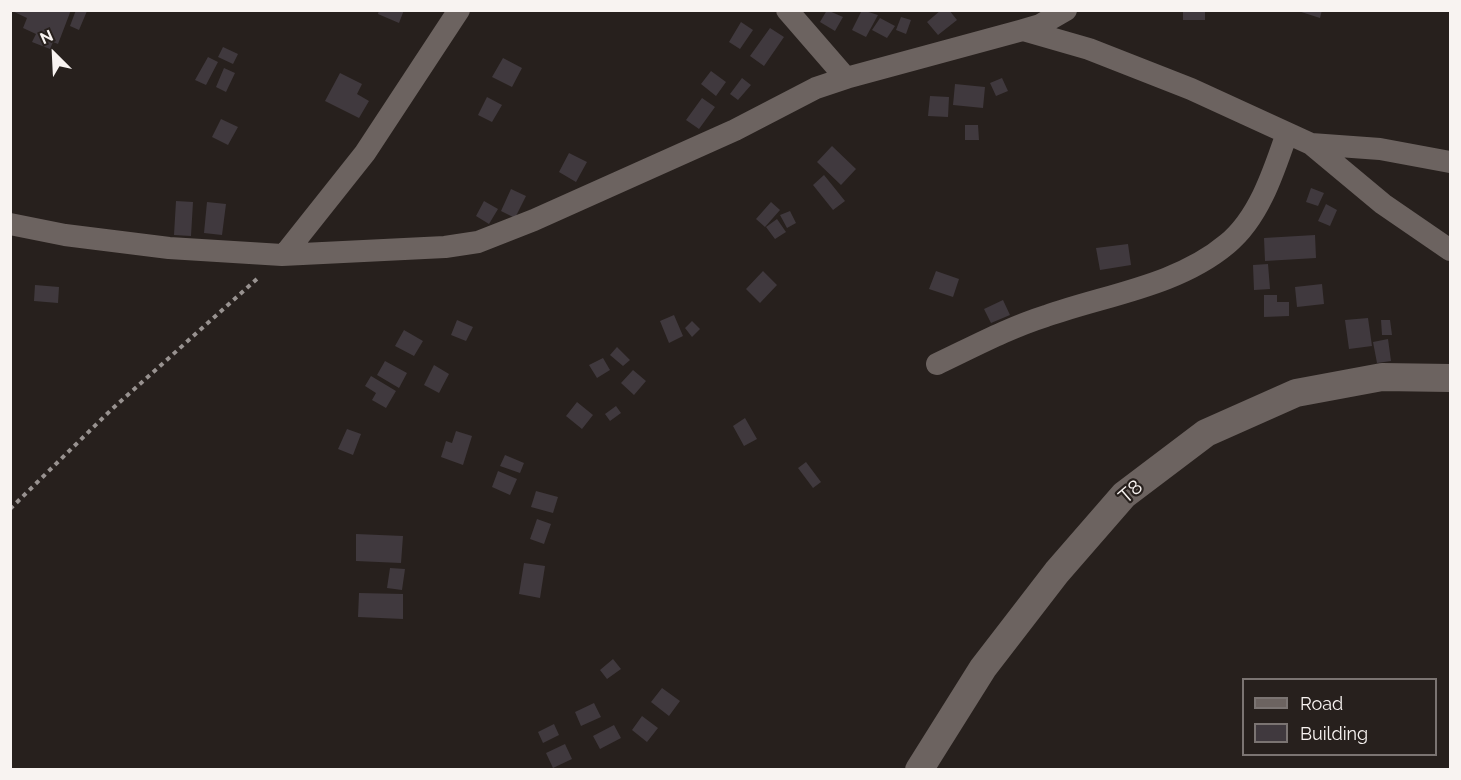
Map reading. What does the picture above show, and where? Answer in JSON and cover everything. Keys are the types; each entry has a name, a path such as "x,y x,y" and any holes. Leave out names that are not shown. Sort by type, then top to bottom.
{"street":[{"path":"284,255 364,153 459,10"},
{"path":"786,10 846,78"},
{"path":"10,224 66,235 169,248 284,255 435,248 478,242 534,220 698,147 816,88 1040,25 1066,10"},
{"path":"1023,30 1089,49 1191,89 1311,144 1383,204 1450,250"},
{"path":"937,364 1014,327 1156,282 1206,258 1227,244 1242,228 1267,186 1287,133"},
{"path":"1311,144 1380,149 1450,162"},
{"name":"T8","path":"919,770 983,668 1058,572 1124,495 1206,433 1296,393 1382,377 1450,378"}],"path":[{"path":"10,508 112,409 284,255"}],"building":[{"path":"10,10 71,10 58,44 53,42 50,49 32,42 36,34 23,28 27,18"},
{"path":"76,10 87,11 79,30 70,26"},
{"path":"379,10 404,10 399,23 378,14"},
{"path":"827,10 843,17 835,31 820,22"},
{"path":"862,10 878,15 866,37 852,30"},
{"path":"941,10 949,10 957,20 938,35 927,22"},
{"path":"1183,10 1205,10 1205,20 1183,20"},
{"path":"1295,10 1322,10 1320,18"},
{"path":"901,17 911,20 906,34 896,30"},
{"path":"880,18 895,26 887,38 872,30"},
{"path":"741,22 753,30 740,49 729,42"},
{"path":"770,28 784,37 764,66 750,56"},
{"path":"223,47 238,54 233,64 218,57"},
{"path":"208,57 218,62 206,85 195,80"},
{"path":"503,58 522,68 512,87 492,77"},
{"path":"224,68 235,73 226,92 216,87"},
{"path":"711,71 726,82 716,96 701,84"},
{"path":"340,73 362,84 357,94 369,101 359,118 325,101"},
{"path":"742,78 751,85 738,100 730,94"},
{"path":"1002,78 1008,91 996,96 990,83"},
{"path":"955,84 985,87 983,108 953,105"},
{"path":"930,96 949,97 948,117 928,116"},
{"path":"487,97 502,105 492,122 478,115"},
{"path":"702,98 715,107 699,129 686,120"},
{"path":"221,119 238,127 228,145 212,137"},
{"path":"965,125 978,125 979,140 965,140"},
{"path":"832,146 856,169 841,185 817,162"},
{"path":"569,153 587,162 576,182 559,172"},
{"path":"824,175 845,201 833,210 813,185"},
{"path":"1311,188 1324,193 1318,206 1306,202"},
{"path":"511,189 526,196 515,218 501,211"},
{"path":"176,201 193,202 191,236 174,235"},
{"path":"484,201 498,209 489,224 476,216"},
{"path":"207,202 226,204 222,235 204,233"},
{"path":"771,202 780,210 765,227 756,219"},
{"path":"1326,204 1337,210 1330,226 1318,221"},
{"path":"790,211 796,223 787,228 780,215"},
{"path":"777,219 786,232 775,239 766,227"},
{"path":"1315,235 1316,258 1265,261 1264,238"},
{"path":"1128,244 1131,265 1100,270 1096,248"},
{"path":"1268,264 1270,289 1254,290 1253,265"},
{"path":"763,271 777,285 760,303 746,289"},
{"path":"936,271 959,279 953,297 929,289"},
{"path":"1322,284 1324,304 1297,307 1295,287"},
{"path":"35,285 59,287 58,303 34,301"},
{"path":"1264,295 1277,295 1277,302 1289,302 1289,316 1264,317"},
{"path":"1003,300 1010,315 991,323 984,309"},
{"path":"674,315 683,336 669,343 660,321"},
{"path":"1368,318 1372,346 1349,349 1345,320"},
{"path":"457,320 473,327 466,341 451,335"},
{"path":"1381,320 1390,320 1392,335 1382,335"},
{"path":"692,321 700,329 692,337 685,328"},
{"path":"404,330 423,341 414,356 395,346"},
{"path":"1388,339 1391,361 1377,363 1373,342"},
{"path":"617,347 630,360 623,366 610,355"},
{"path":"603,358 610,370 597,378 589,365"},
{"path":"385,361 407,373 399,388 377,375"},
{"path":"434,365 449,374 439,393 424,385"},
{"path":"633,370 646,381 634,395 621,383"},
{"path":"371,376 396,391 386,408 372,400 376,393 365,386"},
{"path":"577,402 593,415 582,429 566,416"},
{"path":"616,406 621,413 610,421 605,414"},
{"path":"745,418 757,439 744,446 733,426"},
{"path":"347,429 361,434 353,455 338,449"},
{"path":"456,431 472,436 463,465 441,457 446,441 452,443"},
{"path":"505,455 524,463 520,473 500,466"},
{"path":"806,462 821,482 813,488 798,468"},
{"path":"498,471 517,479 510,495 492,487"},
{"path":"536,491 558,497 553,513 531,507"},
{"path":"537,519 551,524 544,544 530,539"},
{"path":"356,534 403,536 401,563 356,561"},
{"path":"524,563 545,566 540,598 519,594"},
{"path":"390,568 405,569 402,590 387,588"},
{"path":"359,593 403,594 403,619 358,617"},
{"path":"613,659 621,669 607,679 600,670"},
{"path":"662,688 680,701 669,716 651,702"},
{"path":"594,703 601,717 581,726 575,712"},
{"path":"642,716 658,728 647,742 632,730"},
{"path":"554,724 559,735 543,743 538,732"},
{"path":"614,725 621,738 600,749 593,736"},
{"path":"565,744 572,759 553,768 546,753"}]}
